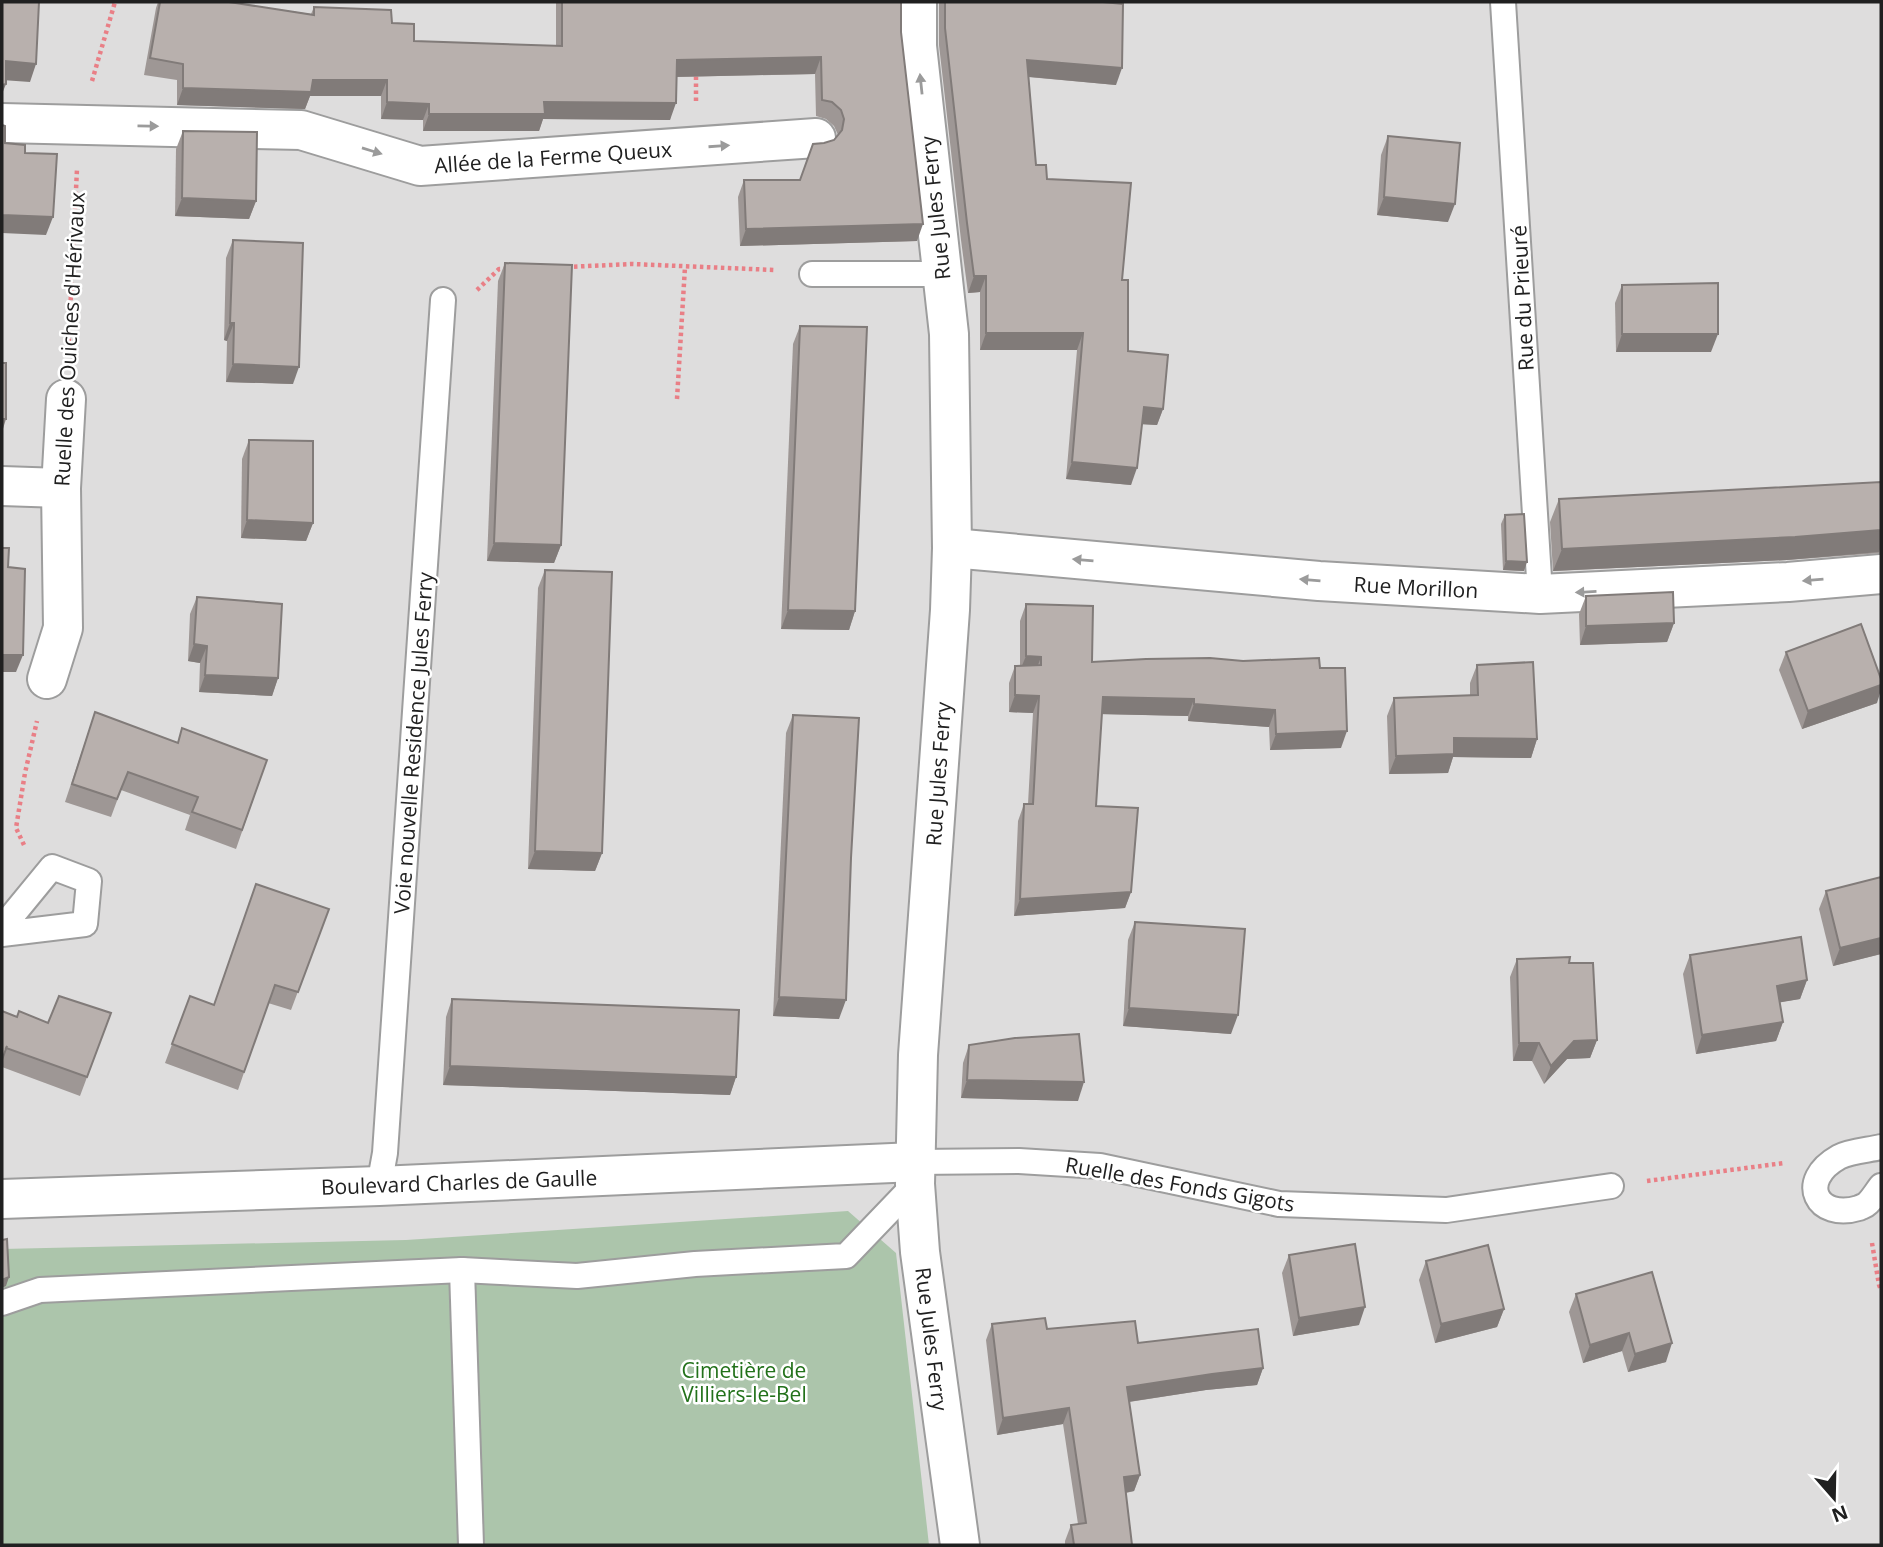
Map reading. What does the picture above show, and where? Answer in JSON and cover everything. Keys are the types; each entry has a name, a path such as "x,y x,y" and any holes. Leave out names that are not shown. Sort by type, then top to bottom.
{"street":[{"name":"Rue Jules Ferry","path":"917,2 911,133 942,274 949,334 952,548 950,610 918,1055 915,1173 922,1264 960,1545"},
{"name":"Allée de la Ferme Queux","path":"2,123 301,130 420,166 816,138"},
{"name":"Ruelle des Ouiches d'Hérivaux","path":"47,679 63,628 61,488 66,398"},
{"path":"2,486 61,488"},
{"name":"Rue Morillon","path":"952,548 1319,581 1540,594 1788,582 1881,574"},
{"name":"Boulevard Charles de Gaulle","path":"2,1199 379,1186 915,1173"}],"lane":[{"name":"Rue du Prieuré","path":"1503,2 1540,594"},
{"path":"812,274 942,274"},
{"name":"Voie nouvelle Residence Jules Ferry","path":"379,1186 385,1153 443,300"},
{"path":"2,928 52,867 89,881 85,924 2,934"},
{"path":"1874,1195 1849,1211 1838,1210 1828,1207 1816,1194 1814,1186 1816,1177 1840,1156 1881,1147"},
{"name":"Ruelle des Fonds Gigots","path":"915,1173 1019,1161 1100,1166 1279,1204 1446,1210 1611,1186"},
{"path":"2,1303 40,1290 462,1270 577,1276 695,1264 846,1256 915,1173"},
{"path":"462,1270 471,1545"}],"path":[{"name":"Ruelle des Ouiches d'Hérivaux","path":"66,398 79,125 115,2"},
{"path":"695,148 697,66"},
{"path":"554,267 632,264 812,274"},
{"path":"677,399 685,267"},
{"path":"443,300 479,289 499,269 513,269"},
{"path":"40,881 16,828 24,773 47,679"},
{"path":"1611,1186 1840,1156"},
{"path":"1874,1195 1878,1285 1881,1290"}],"shaded area":[{"path":"2,2 1881,2 1881,1545 2,1545"}],"green space":[{"name":"Cimetière de Villiers-le-Bel","path":"848,1211 896,1253 929,1545 2,1545 2,1249 406,1240"}],"building":[{"path":"2,2 39,2 36,64 6,61 6,84 2,85"},
{"path":"160,2 229,2 314,15 314,7 391,10 392,23 414,24 414,41 562,46 562,2 901,2 901,32 923,224 746,229 744,180 800,180 813,144 834,140 842,130 844,119 841,110 832,102 822,100 821,57 677,60 676,103 544,102 545,114 429,114 429,104 387,102 387,80 313,80 311,92 183,88 183,64 150,58"},
{"path":"945,2 1123,4 1122,68 1027,60 1036,165 1046,165 1047,179 1131,183 1122,280 1128,280 1128,351 1168,355 1163,409 1144,407 1137,468 1072,462 1083,333 986,333 986,276 974,276 945,28"},
{"path":"2,125 5,126 5,143 25,145 25,153 57,154 53,217 2,215"},
{"path":"183,131 257,132 256,201 182,198"},
{"path":"1388,136 1460,143 1455,204 1384,197"},
{"path":"233,240 303,243 299,367 233,364 234,323 230,323"},
{"path":"505,263 572,265 561,545 494,543"},
{"path":"1718,283 1718,334 1622,334 1622,285"},
{"path":"800,326 867,327 855,611 788,610"},
{"path":"2,363 6,363 6,419 2,419"},
{"path":"249,440 313,441 313,523 247,520"},
{"path":"1881,482 1881,530 1562,549 1559,499"},
{"path":"1524,514 1527,562 1506,561 1505,515"},
{"path":"2,548 9,548 8,567 25,569 23,655 2,655"},
{"path":"545,570 612,572 602,853 535,851"},
{"path":"1673,592 1674,623 1586,626 1586,596"},
{"path":"197,597 282,604 278,678 205,675 207,646 194,644"},
{"path":"1026,604 1093,606 1092,662 1319,658 1320,668 1345,668 1347,731 1276,734 1275,710 1194,704 1194,699 1103,697 1096,806 1138,808 1131,892 1020,899 1024,804 1033,804 1039,696 1015,695 1015,666 1041,665 1041,657 1026,656"},
{"path":"1861,624 1881,685 1808,711 1786,652"},
{"path":"1533,662 1537,739 1454,738 1454,754 1396,756 1394,698 1478,695 1477,665"},
{"path":"95,712 178,743 182,728 267,760 242,830 192,812 198,797 128,772 117,799 72,784"},
{"path":"793,715 859,718 846,1000 779,997"},
{"path":"1881,877 1881,938 1840,948 1826,891"},
{"path":"256,884 329,909 298,992 275,985 244,1072 172,1044 190,996 214,1005"},
{"path":"1135,922 1245,929 1238,1015 1129,1008"},
{"path":"1801,937 1807,980 1777,986 1783,1022 1702,1035 1690,955"},
{"path":"1570,957 1569,963 1593,963 1597,1040 1574,1041 1551,1066 1539,1043 1519,1043 1517,959"},
{"path":"59,996 111,1013 87,1077 6,1048 2,1060 2,1011 17,1017 19,1011 48,1023"},
{"path":"452,999 739,1010 736,1077 450,1066"},
{"path":"1079,1034 1084,1082 967,1080 969,1045 1015,1038"},
{"path":"7,1239 9,1277 2,1280 2,1240"},
{"path":"1355,1244 1365,1307 1299,1318 1289,1255"},
{"path":"1488,1245 1504,1309 1441,1324 1426,1261"},
{"path":"1652,1272 1672,1343 1635,1354 1629,1333 1590,1345 1576,1294"},
{"path":"1045,1318 1047,1329 1135,1321 1138,1343 1258,1329 1263,1368 1127,1387 1140,1475 1124,1477 1132,1545 1074,1545 1071,1525 1086,1523 1069,1408 1003,1418 992,1324"}]}
